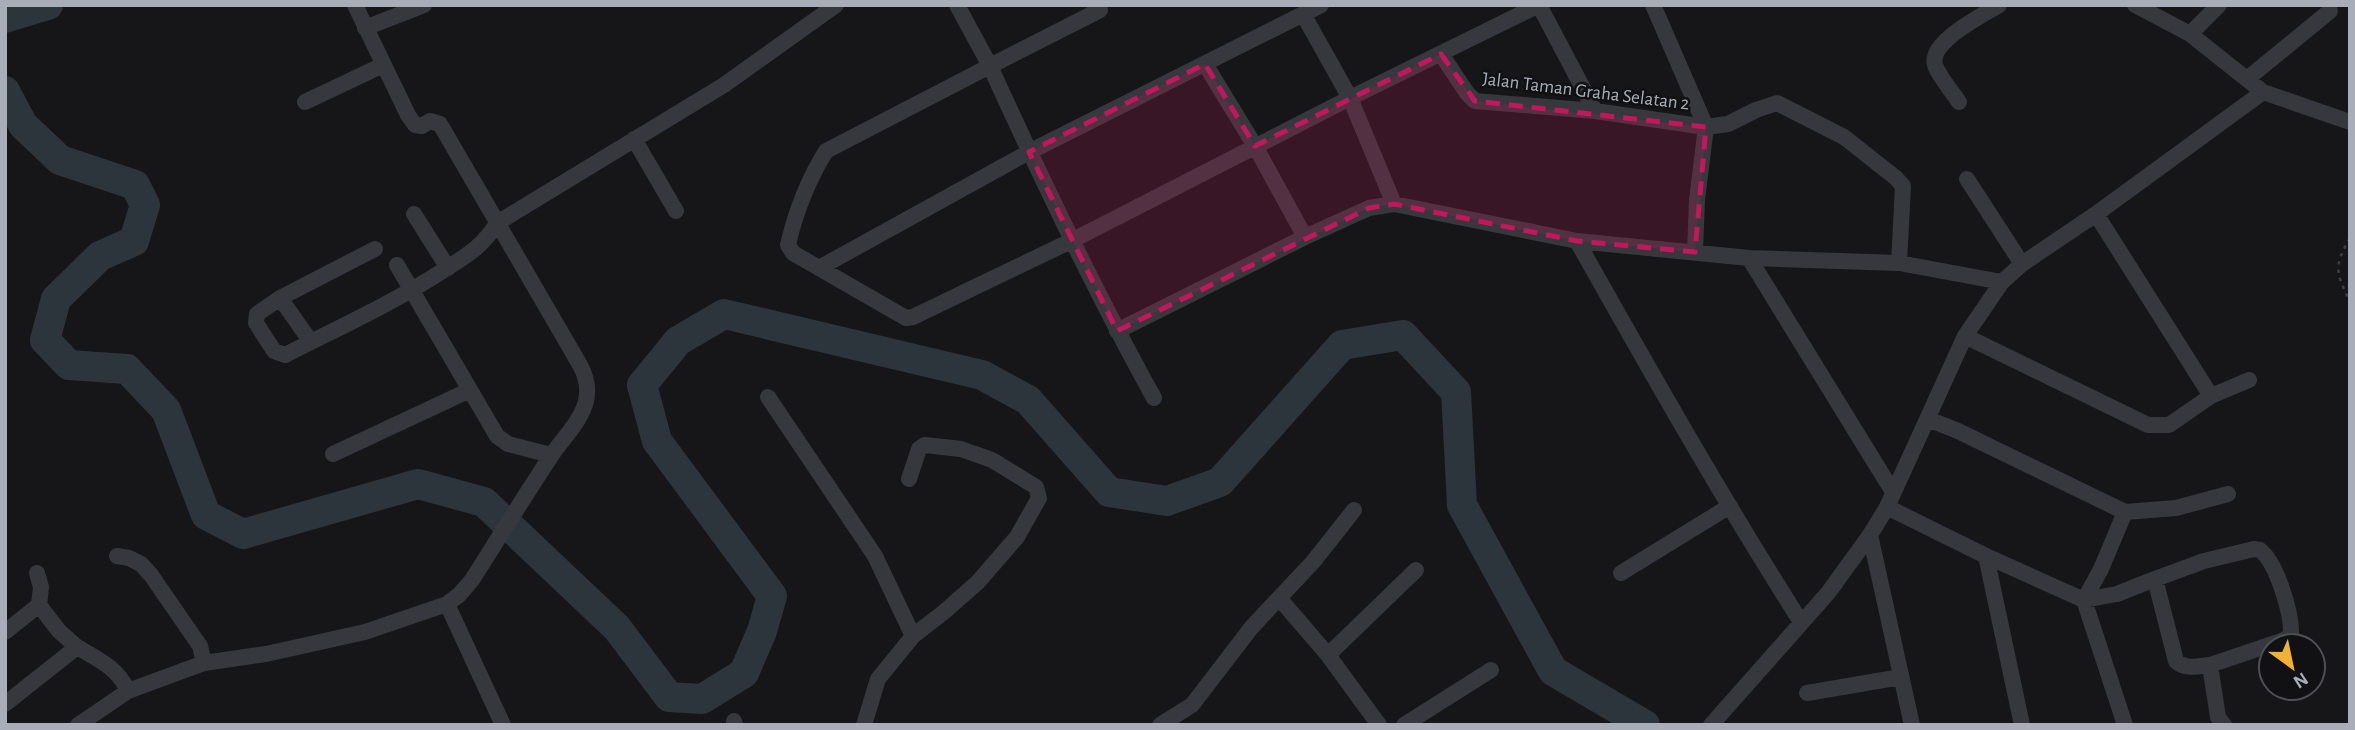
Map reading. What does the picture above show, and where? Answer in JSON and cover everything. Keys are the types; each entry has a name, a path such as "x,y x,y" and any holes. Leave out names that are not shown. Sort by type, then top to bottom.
{"street":[{"path":"78,725 128,691 204,663 266,654 365,632 447,604 472,580 581,414 586,400 586,377 440,124 429,121 415,125 408,115 355,5"},
{"path":"365,28 424,5"},
{"path":"375,249 280,298 257,314 256,323 274,351 285,355 413,290 475,251 489,238 497,223 724,85 836,5"},
{"path":"957,5 990,66 1117,331 1154,398"},
{"path":"819,268 1029,152 1321,5"},
{"path":"1100,10 826,151 791,232 788,245 793,253 873,301 906,318 913,317 1073,240 1539,5 1595,111"},
{"path":"1653,5 1706,127 1728,124 1777,103 1844,136 1896,178 1903,186 1899,263"},
{"path":"1959,102 1935,64 1935,52 1943,41 1999,5"},
{"path":"2135,5 2190,34 2263,92 2350,122"},
{"path":"2190,34 2219,5"},
{"path":"2247,79 2330,11"},
{"path":"1303,14 1350,98 1394,204"},
{"name":"Jalan Taman Graha Selatan 2","path":"1441,54 1475,101 1595,111 1706,127 1697,200 1695,252"},
{"path":"1205,64 1255,146 1305,237"},
{"path":"305,102 383,65"},
{"path":"1715,720 1829,593 1870,535 1890,500 1965,336 2002,282 2022,264 2096,214 2263,92"},
{"path":"634,139 676,211"},
{"path":"1967,179 2022,264"},
{"path":"1117,331 1368,208 1394,204 1577,241 1749,258 1899,263 2002,282"},
{"path":"414,214 447,268"},
{"path":"2096,214 2211,396"},
{"path":"1577,241 1669,404 1801,622"},
{"path":"1749,258 1890,500 1986,556 2084,600 2117,594 2155,579 2204,561 2255,549 2264,553 2270,562 2292,623 2291,635 2284,640 2210,665 2187,667 2176,661 2155,579"},
{"path":"397,265 497,436 508,444 548,461"},
{"path":"280,298 311,342"},
{"path":"1965,336 2148,425 2169,425 2211,396 2249,380"},
{"path":"333,454 470,390"},
{"path":"768,397 876,556 912,636"},
{"path":"1928,419 2125,512 2176,508 2228,494"},
{"path":"864,725 878,679 912,636 978,582 1017,537 1039,498 1036,487 992,460 961,449 925,445 919,449 909,479"},
{"path":"1621,573 1730,506"},
{"path":"1160,725 1192,705 1251,628 1313,562 1354,510"},
{"path":"2125,512 2101,569 2084,600 2125,725"},
{"path":"1870,535 1912,725"},
{"path":"117,556 130,558 141,564 151,575 200,646 204,663"},
{"path":"1986,556 2022,725"},
{"path":"1328,655 1416,570"},
{"path":"37,573 41,587 39,605 59,631 77,647 108,665 122,678 128,691"},
{"path":"1279,598 1328,655 1379,725"},
{"path":"447,604 503,725"},
{"path":"5,632 39,605"},
{"path":"5,704 77,647"},
{"path":"2210,665 2218,717 2224,725"},
{"path":"1404,725 1491,670"},
{"path":"1807,693 1901,677"}],"path":[{"path":"2350,238 2336,267 2350,302"}],"highlighted area":[{"path":"1441,54 1475,101 1706,127 1695,252 1577,241 1394,204 1369,208 1117,331 1029,152 1205,64 1255,146"}],"waterway":[{"path":"5,18 48,5"},
{"path":"5,91 23,125 60,160 135,185 145,205 134,241 100,256 56,299 45,340 69,365 127,369 166,410 206,515 243,534 418,484 484,502 617,628 669,697 702,699 744,673 762,631 772,596 657,441 642,385 678,341 724,314 982,375 1028,400 1109,492 1167,501 1220,482 1342,345 1403,335 1456,392 1462,505 1553,671 1645,725"}]}
